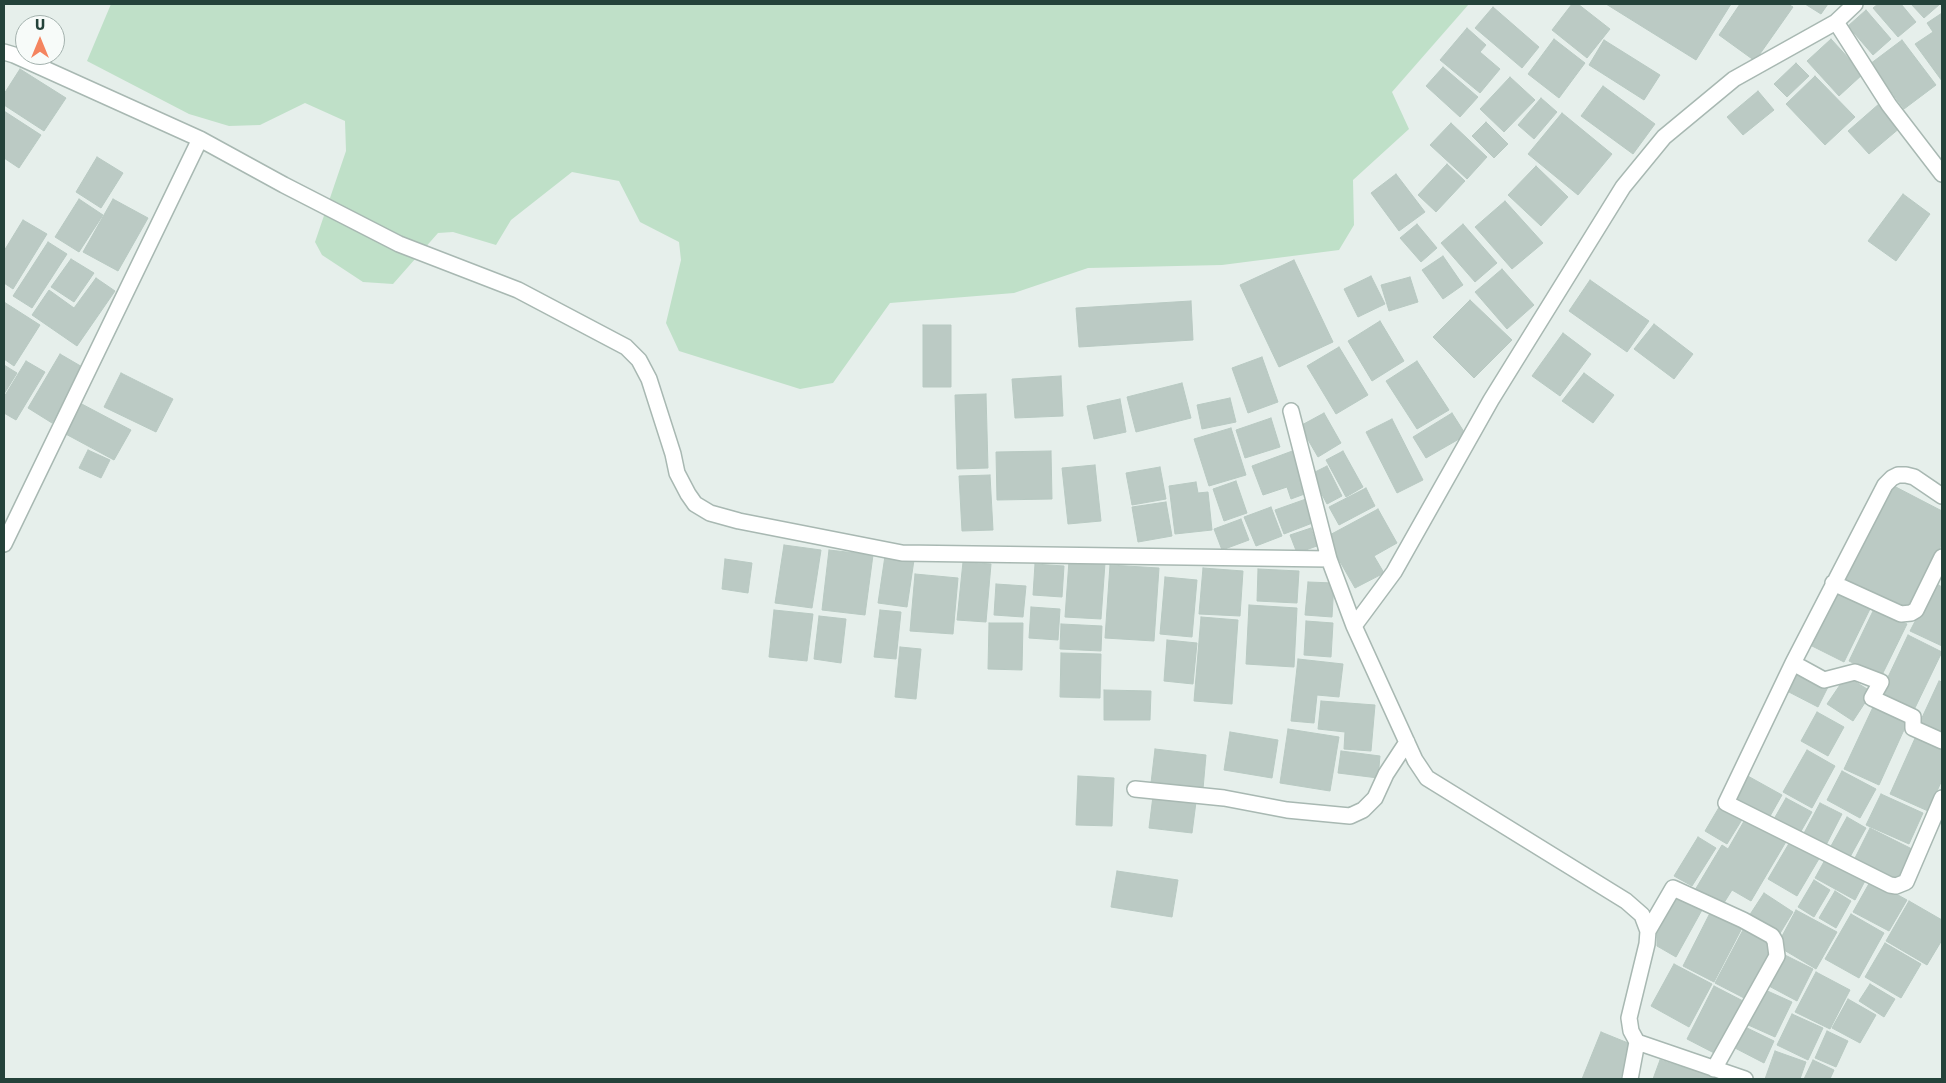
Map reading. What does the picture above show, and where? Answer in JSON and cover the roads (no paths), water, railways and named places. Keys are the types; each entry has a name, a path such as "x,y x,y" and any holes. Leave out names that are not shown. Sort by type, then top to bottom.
{"street":[{"path":"1354,626 1394,572 1491,400 1623,187 1664,137 1734,79 1836,22 1855,4"},
{"path":"1836,22 1889,105 1940,165"},
{"path":"4,52 200,139 399,244 518,290 626,347 638,360 650,379 677,473 695,504 710,513 739,521 902,553 1329,559"},
{"path":"4,544 200,139"},
{"path":"1291,411 1329,559 1354,626 1407,742 1427,778 1626,901 1642,915 1648,931 1647,944 1629,1018 1631,1031 1637,1042 1630,1079"},
{"path":"1942,496 1914,477 1898,475 1885,485 1793,663 1726,803 1890,885 1896,886 1906,882 1942,798"},
{"path":"1833,584 1901,614 1911,613 1916,610 1942,557"},
{"path":"1793,663 1824,680 1855,672 1881,682 1872,698 1913,717 1913,728 1942,741"},
{"path":"1135,789 1224,798 1327,815 1350,816 1363,810 1375,798 1386,774 1407,742"},
{"path":"1648,931 1673,888 1743,920 1772,936 1776,941 1776,956 1714,1069"},
{"path":"1637,1042 1745,1079"}]}
